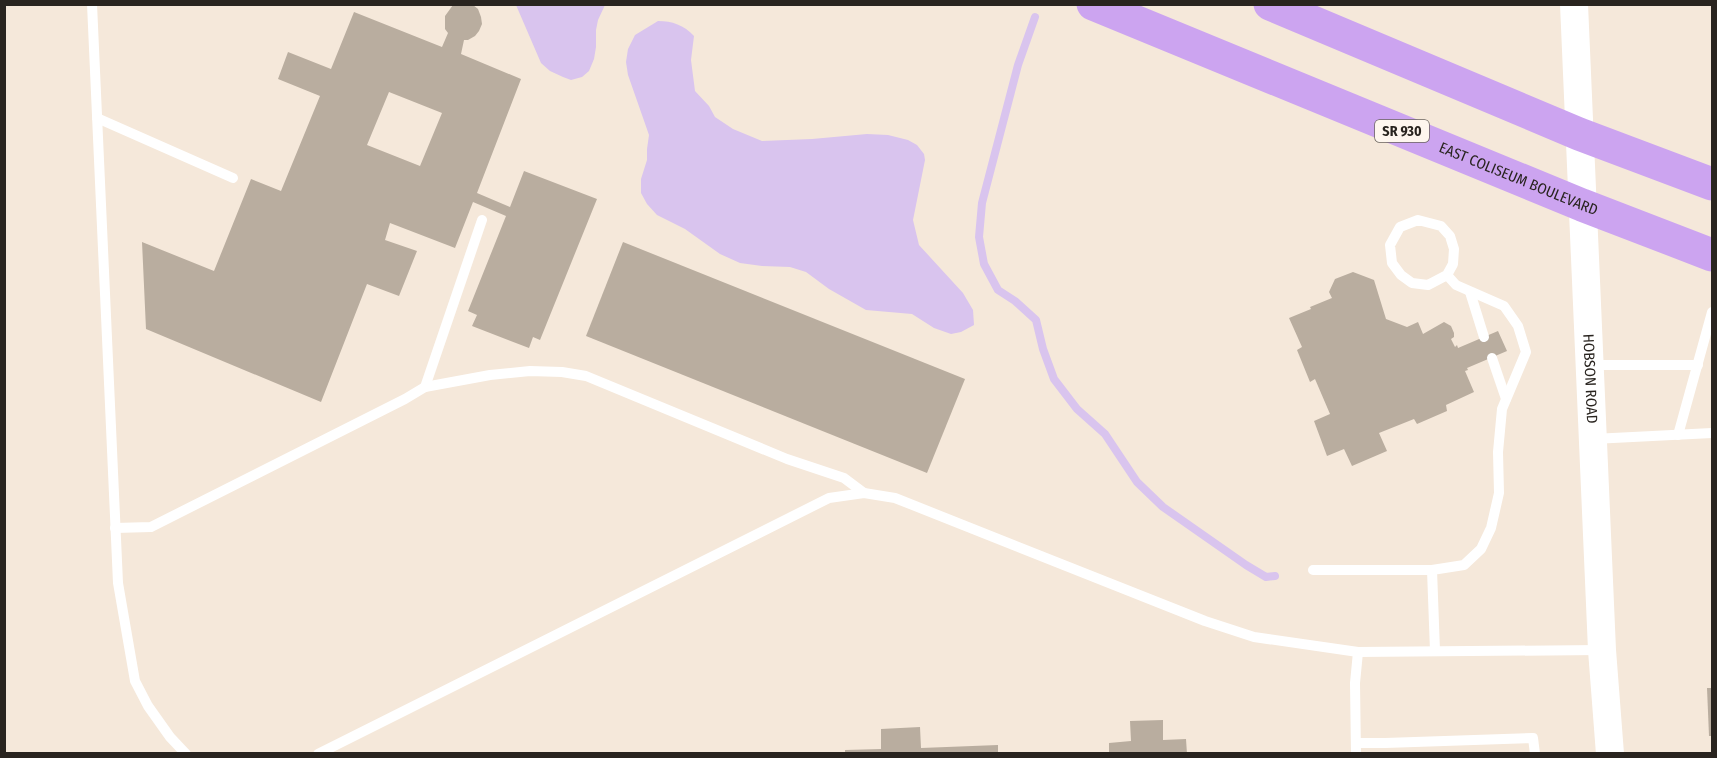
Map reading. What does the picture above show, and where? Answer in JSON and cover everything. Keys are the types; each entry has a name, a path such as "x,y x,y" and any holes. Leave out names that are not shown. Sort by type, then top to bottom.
{"highway":[{"name":"EAST COLISEUM BOULEVARD","path":"1093,4 1582,205 1713,255"},
{"path":"1270,4 1579,134 1713,184"}],"main road":[{"name":"HOBSON ROAD","path":"1574,4 1602,650 1610,753"}],"lane":[{"path":"92,4 118,583 135,681 148,706 170,737 186,753"},
{"path":"97,118 232,178"},
{"path":"425,387 482,220"},
{"path":"1418,220 1441,226 1450,236 1454,249 1453,264 1447,275 1428,285 1412,283 1401,275 1392,263 1390,245 1400,227 1418,220"},
{"path":"1313,570 1432,570 1464,565 1481,549 1491,528 1499,494 1498,452 1502,409 1526,352 1518,326 1504,306 1456,285 1447,275"},
{"path":"1470,292 1484,336"},
{"path":"1678,435 1698,365 1708,348 1713,312"},
{"path":"1492,358 1506,399"},
{"path":"1589,365 1698,365"},
{"path":"115,528 152,527 425,387 490,375 530,371 562,372 586,376 787,459 844,478 864,493"},
{"path":"1593,439 1713,433"},
{"path":"318,753 829,498 864,493 895,498 1205,621 1254,637 1358,652 1602,650"},
{"path":"1432,570 1436,651"},
{"path":"1358,652 1355,683 1356,748 1385,743 1533,738 1535,753"}],"shaded area":[{"path":"516,5 605,5 598,20 594,59 589,71 582,77 571,80 550,71 541,63"},
{"path":"658,21 678,24 694,36 691,60 695,91 709,106 715,117 733,129 762,141 867,134 888,135 917,145 924,154 925,160 913,220 919,245 963,293 973,310 974,325 951,334 934,328 912,314 866,310 829,289 806,272 790,267 740,263 720,254 685,229 657,215 641,193 641,179 647,160 649,135 628,75 626,62 628,49 635,35"}],"building":[{"path":"453,5 473,5 478,9 482,24 475,36 464,40 461,54 521,79 477,193 510,207 524,171 597,199 540,340 533,337 529,348 472,326 477,315 468,311 506,216 473,202 455,248 390,223 385,240 417,251 399,296 367,284 321,402 146,329 142,242 214,271 251,179 281,191 320,96 278,79 288,52 331,69 354,12 442,47 448,33 445,29 445,16","holes":["389,92 442,113 420,166 367,145"]},
{"path":"623,242 965,379 927,473 586,336"},
{"path":"1353,272 1374,280 1386,319 1407,327 1418,322 1423,334 1444,322 1451,326 1454,337 1451,339 1458,348 1498,331 1507,351 1467,368 1468,370 1465,371 1474,392 1446,405 1447,411 1417,424 1414,419 1379,433 1387,451 1352,466 1344,449 1327,456 1314,421 1330,414 1315,379 1310,382 1297,350 1302,347 1289,318 1332,298 1329,292 1335,279"},
{"path":"1707,688 1712,688 1712,736 1709,736"},
{"path":"1163,720 1163,740 1186,739 1187,754 1109,754 1109,743 1131,741 1130,721"},
{"path":"920,727 921,748 998,745 998,754 845,754 845,750 881,749 881,729"}],"waterway":[{"path":"1035,17 1018,65 982,203 979,237 984,264 998,290 1015,301 1036,320 1054,379 1077,409 1105,434 1137,482 1163,507 1246,565 1266,577 1275,576"}]}
